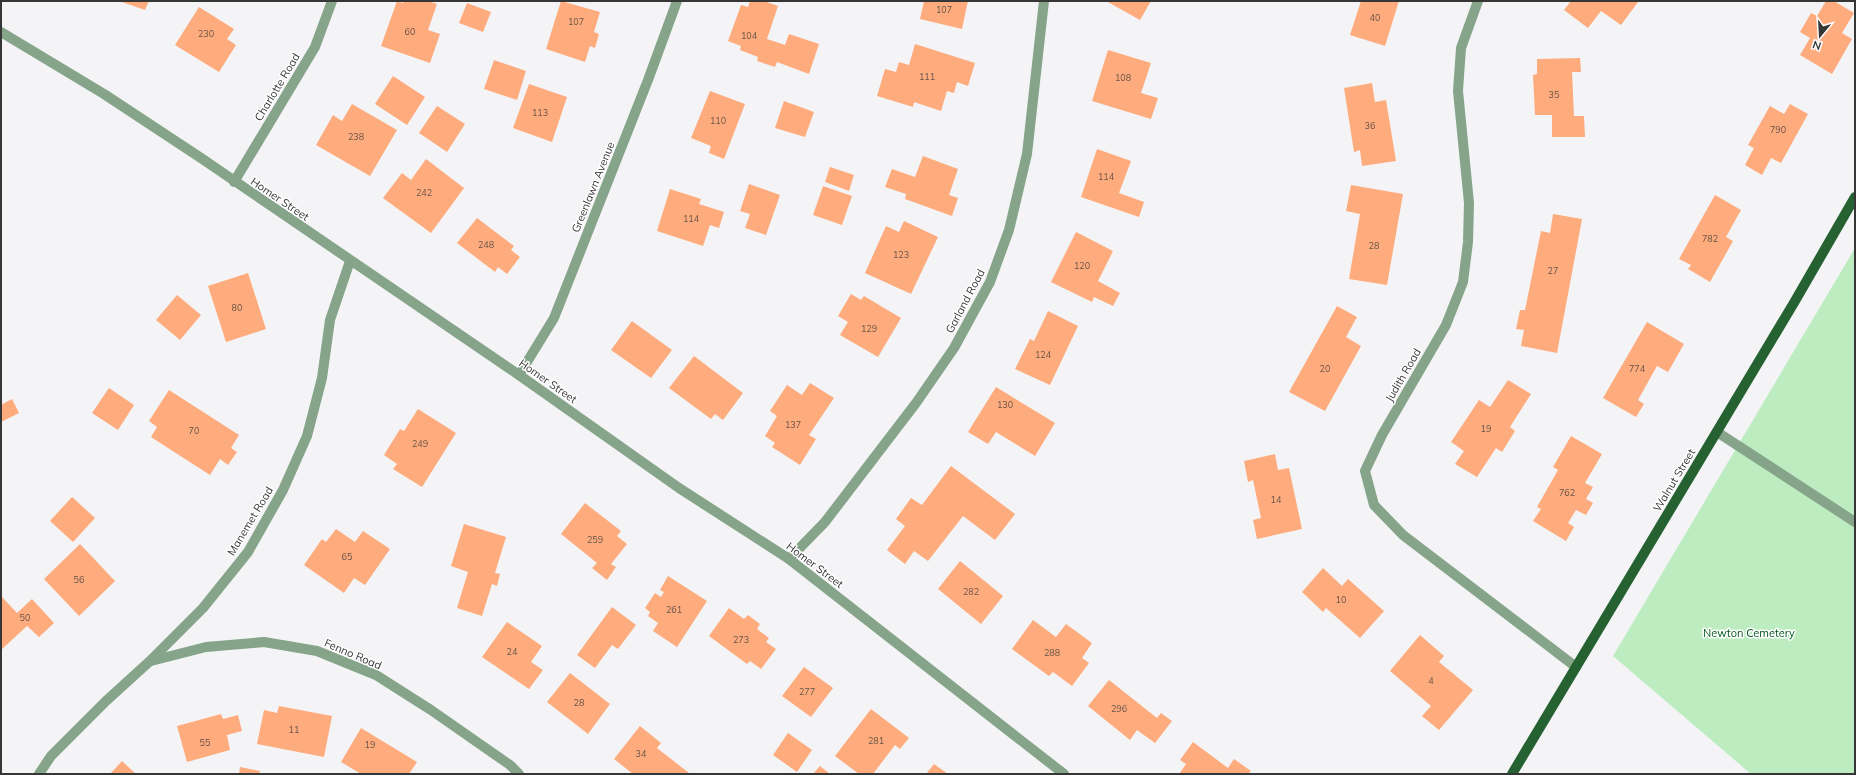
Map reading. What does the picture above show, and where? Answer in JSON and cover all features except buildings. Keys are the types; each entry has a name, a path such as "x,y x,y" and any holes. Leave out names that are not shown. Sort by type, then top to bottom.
{"main road":[{"name":"Walnut Street","path":"1512,774 1796,301 1855,197"}],"street":[{"name":"Charlotte Road","path":"234,182 315,47 332,1"},
{"name":"Greenlawn Avenue","path":"518,375 554,318 648,80 677,1"},
{"name":"Garland Road","path":"789,559 825,522 916,403 954,348 990,282 1009,230 1027,154 1044,1"},
{"name":"Judith Road","path":"1478,1 1461,48 1458,91 1468,203 1468,242 1463,282 1446,324 1382,435 1365,471 1374,505 1404,535 1576,667"},
{"name":"Homer Street","path":"1,32 104,94 518,375 679,488 789,559 1064,774"},
{"name":"Manemet Road","path":"39,774 51,756 203,608 248,552 283,490 307,436 322,378 330,320 350,261"},
{"path":"1717,432 1855,522"},
{"name":"Fenno Road","path":"150,661 206,647 264,642 317,651 376,675 510,765 519,774"}],"green space":[{"name":"Newton Cemetery","path":"1855,248 1855,774 1751,774 1613,656"}]}
